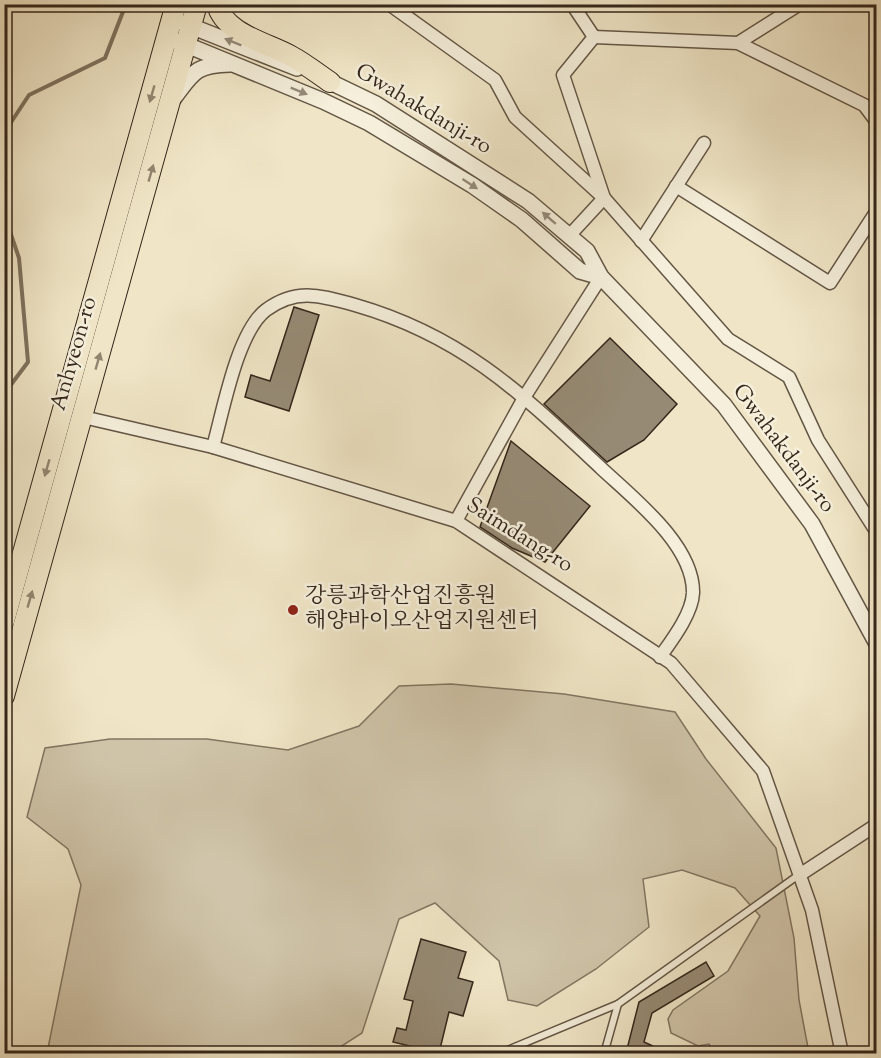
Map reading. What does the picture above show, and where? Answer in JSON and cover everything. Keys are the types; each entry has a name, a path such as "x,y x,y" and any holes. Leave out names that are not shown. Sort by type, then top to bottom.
{"highway":[{"path":"190,35 197,4"},
{"path":"217,4 224,19 235,29 292,57 330,82"},
{"name":"Anhyeon-ro","path":"4,621 172,21"},
{"name":"Anhyeon-ro","path":"4,696 190,35"},
{"path":"63,412 83,417"}],"street":[{"path":"389,4 495,80 515,117 604,198 728,339 789,377 818,440 876,531"},
{"path":"572,4 594,37"},
{"path":"738,43 800,4"},
{"path":"172,21 190,35"},
{"name":"Gwahakdanji-ro","path":"190,35 237,65 369,123 472,184 522,220 580,271 601,277"},
{"name":"Gwahakdanji-ro","path":"190,35 330,82 376,104 429,135 528,201 587,251 601,277 724,405 812,524 876,642"},
{"path":"594,37 563,75 604,198"},
{"path":"594,37 738,43 864,105 876,121"},
{"path":"171,102 193,73 204,66 237,65"},
{"path":"641,241 704,143"},
{"path":"676,186 831,282 876,212"},
{"path":"569,236 604,198"},
{"path":"456,521 525,396 601,277"},
{"path":"213,447 246,332 265,311 287,297 315,294 388,315 461,349 525,396 670,536 687,565 693,593 680,630 660,657"},
{"name":"Saimdang-ro","path":"83,417 213,447 456,521 671,663 763,771 801,874"},
{"path":"842,1053 812,910 801,874 876,825"}],"lane":[{"path":"498,1053 618,1004 801,874"},
{"path":"604,1053 618,1004"}],"shaded area":[{"path":"451,684 564,694 675,712 706,759 776,848 794,938 799,1000 809,1053 715,1053 709,1044 698,1046 671,1033 668,1019 673,1010 728,971 760,916 735,888 682,870 643,879 649,927 596,969 537,1006 508,1000 499,961 435,903 399,919 362,1033 331,1053 47,1053 81,885 68,849 27,817 45,748 110,739 207,739 288,750 359,726 399,686"}],"building":[{"path":"294,307 319,315 289,411 245,397 251,375 270,381"},
{"path":"610,338 677,404 644,440 607,462 544,404"},
{"path":"511,441 590,506 545,562 512,548 480,527"},
{"path":"421,939 466,952 458,978 473,982 463,1016 449,1012 439,1053 393,1042 397,1028 406,1030 413,1001 404,999"},
{"path":"706,962 714,976 652,1013 644,1042 668,1053 626,1053 639,1002"}],"waterway":[{"path":"4,133 29,95 105,58 126,4"},
{"path":"4,214 19,258 28,362 4,394"}],"place":[{"name":"강릉과학산업진흥원 해양바이오산업지원센터","path":"293,610"}]}
